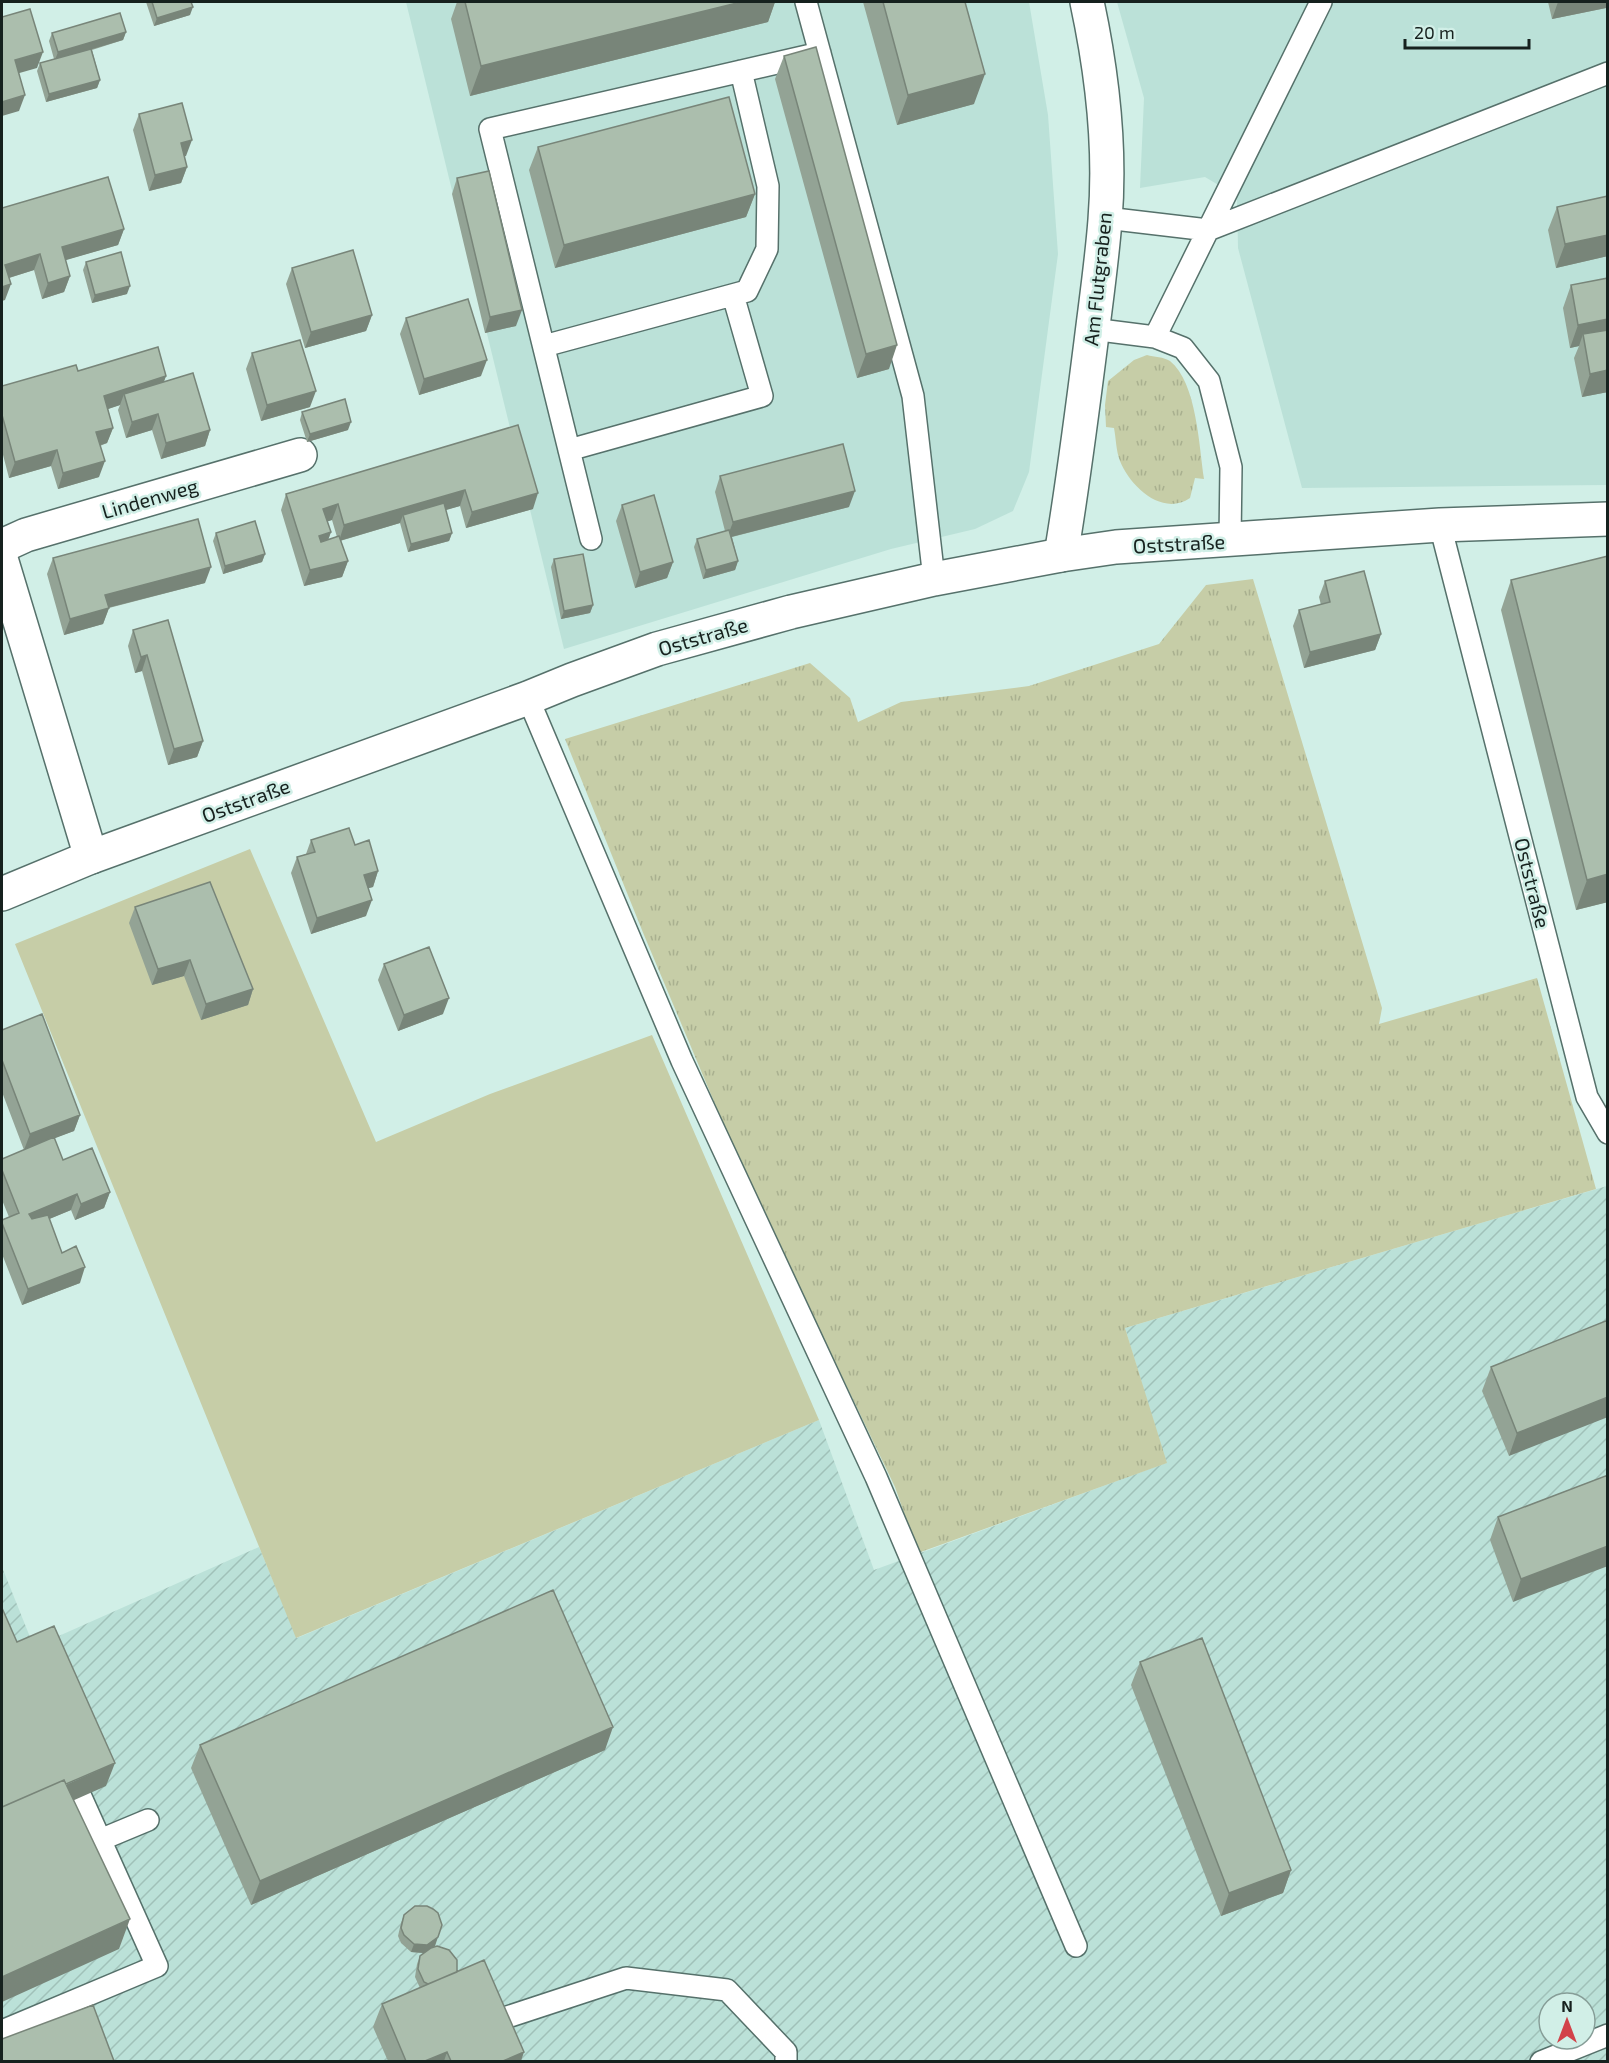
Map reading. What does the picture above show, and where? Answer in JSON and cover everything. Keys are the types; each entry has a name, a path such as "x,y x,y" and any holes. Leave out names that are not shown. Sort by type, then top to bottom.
{"street":[{"name":"Am Flutgraben","path":"1061,555 1077,459 1106,218 1107,165 1103,100 1096,42 1087,2"},
{"name":"Lindenweg","path":"2,546 26,535 300,455"},
{"name":"Oststraße","path":"2,894 91,857 657,649 791,612 934,579 1116,547 1440,525 1608,519"},
{"path":"2,562 91,857"}],"lane":[{"path":"806,2 914,396 934,579"},
{"path":"1155,338 1321,2"},
{"path":"591,539 490,129 820,53"},
{"path":"544,346 747,291 767,249 768,186 741,71"},
{"path":"1106,218 1208,230 1608,73"},
{"path":"569,450 762,396 733,294"},
{"path":"1092,329 1155,338 1183,348 1209,381 1231,467 1230,540"},
{"name":"Oststraße","path":"1440,525 1587,1098 1608,1133"},
{"path":"528,698 682,1061 876,1477 1076,1946"},
{"path":"2,2031 158,1966 81,1797"},
{"path":"100,1839 148,1820"},
{"path":"492,2022 626,1978 727,1990 786,2052 786,2061"},
{"path":"1541,2061 1608,2035"}],"shaded area":[{"path":"406,2 1029,2 1048,115 1058,254 1029,472 1013,511 975,529 891,549 564,649"},
{"path":"1117,2 1607,2 1607,485 1302,488 1238,248 1237,196 1205,177 1140,188 1144,98"},
{"path":"1607,1186 1607,2061 2,2061 2,1567 34,1647 259,1547 297,1638 819,1420 874,1570 1166,1463 1125,1328"}],"green space":[{"path":"1147,355 1170,361 1179,371 1186,384 1195,416 1204,479 1195,478 1190,498 1179,503 1169,504 1158,501 1139,489 1120,461 1114,428 1106,427 1105,405 1108,381 1134,360"},
{"path":"1253,579 1382,1008 1379,1024 1537,978 1596,1189 1125,1328 1167,1463 918,1553 895,1487 741,1166 565,739 810,663 850,698 858,722 901,702 1029,686 1159,644 1206,585"},
{"path":"250,849 376,1142 490,1094 652,1035 819,1420 296,1638 15,944"}],"building":[{"path":"152,2 191,2 193,7 157,18"},
{"path":"465,2 741,2 481,66"},
{"path":"883,2 965,2 985,74 908,95"},
{"path":"30,9 43,52 15,60 25,95 2,102 2,17"},
{"path":"120,13 126,32 58,52 52,33"},
{"path":"816,47 897,345 866,354 784,56"},
{"path":"91,49 100,80 49,94 40,63"},
{"path":"729,97 755,194 564,245 538,147"},
{"path":"182,103 192,140 181,143 187,167 155,175 139,114"},
{"path":"489,171 522,310 490,317 457,178"},
{"path":"108,177 124,229 62,247 70,276 48,283 40,254 5,265 11,284 2,287 2,208"},
{"path":"1608,196 1608,235 1565,244 1557,207"},
{"path":"353,250 372,315 311,332 292,268"},
{"path":"121,252 130,286 95,295 86,262"},
{"path":"1608,278 1608,319 1578,325 1571,285"},
{"path":"468,299 487,360 424,379 406,318"},
{"path":"1608,330 1608,370 1590,374 1583,334"},
{"path":"300,340 316,391 267,405 252,353"},
{"path":"158,347 166,376 104,396 113,428 96,432 105,461 63,473 57,450 15,462 2,415 2,386 76,365 78,371"},
{"path":"193,373 210,430 166,443 158,414 132,422 124,394"},
{"path":"345,399 351,422 310,434 302,412"},
{"path":"518,425 538,493 472,512 465,490 344,525 338,504 323,509 331,532 319,536 321,542 339,536 348,561 310,570 286,494"},
{"path":"843,444 855,491 733,522 720,476"},
{"path":"654,495 673,562 640,572 622,505"},
{"path":"444,503 452,533 411,544 403,515"},
{"path":"198,519 211,567 105,595 109,608 70,619 53,558"},
{"path":"255,521 265,554 225,566 216,533"},
{"path":"729,530 738,561 706,570 697,539"},
{"path":"583,554 593,605 564,611 554,559"},
{"path":"1608,556 1608,874 1587,880 1511,580"},
{"path":"1364,571 1381,634 1310,652 1299,610 1330,602 1325,581"},
{"path":"168,620 203,741 174,749 147,655 141,657 133,630"},
{"path":"349,828 355,845 369,840 378,871 364,875 372,900 317,918 297,857 315,852 311,840"},
{"path":"210,882 253,989 206,1004 190,960 158,969 135,907"},
{"path":"429,947 449,998 404,1015 384,964"},
{"path":"42,1014 80,1115 30,1134 2,1060 2,1030"},
{"path":"54,1137 63,1160 92,1148 110,1192 81,1204 77,1194 29,1214 32,1219 48,1215 62,1253 76,1246 85,1267 28,1289 2,1223 2,1220 19,1213 2,1170 2,1159"},
{"path":"1608,1320 1608,1397 1517,1433 1491,1367"},
{"path":"1608,1475 1608,1546 1521,1579 1498,1517"},
{"path":"553,1590 613,1727 260,1881 200,1745"},
{"path":"2,1608 17,1642 54,1626 115,1763 66,1784 64,1780 2,1807"},
{"path":"1202,1638 1291,1870 1229,1893 1140,1662"},
{"path":"64,1780 130,1919 2,1977 2,1807"},
{"path":"415,1906 427,1906 433,1909 438,1913 442,1925 438,1937 427,1945 414,1944 404,1935 401,1928 404,1915"},
{"path":"437,1946 449,1950 457,1960 457,1972 428,1984 424,1982 418,1969 420,1956"},
{"path":"484,1960 524,2052 503,2061 451,2061 447,2052 425,2061 406,2061 382,2004"},
{"path":"93,2005 114,2061 2,2061 2,2039"}]}
